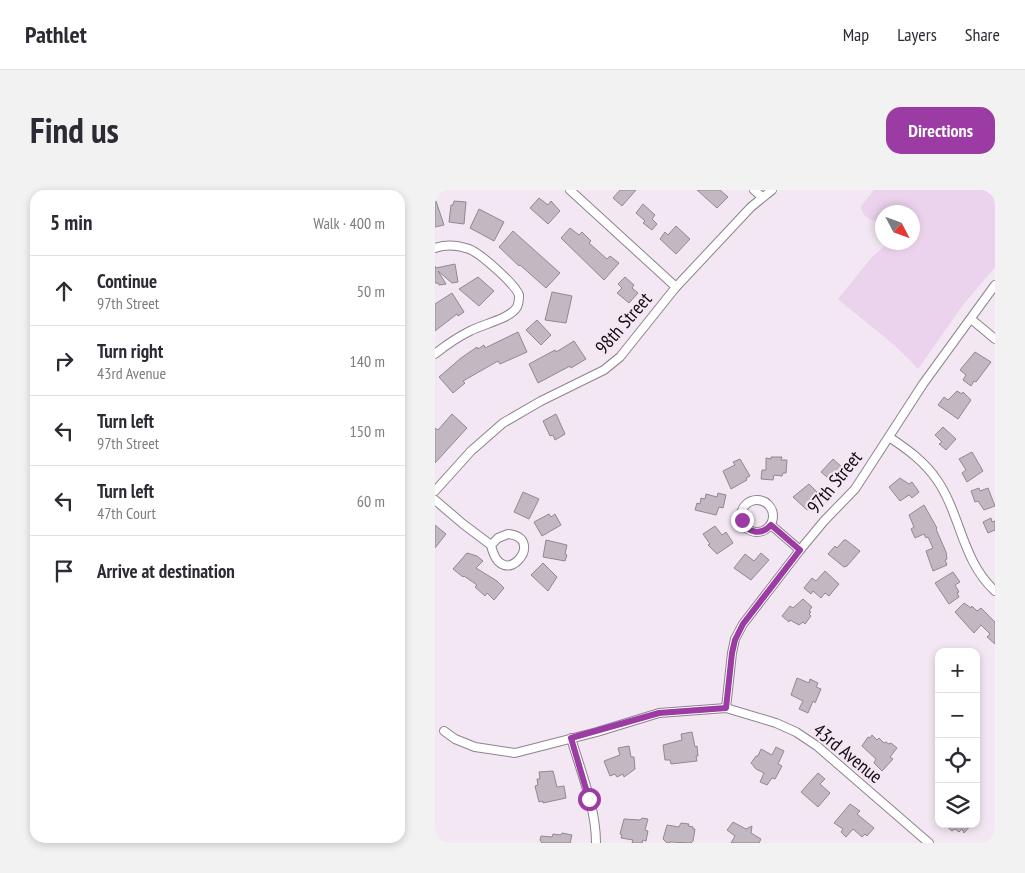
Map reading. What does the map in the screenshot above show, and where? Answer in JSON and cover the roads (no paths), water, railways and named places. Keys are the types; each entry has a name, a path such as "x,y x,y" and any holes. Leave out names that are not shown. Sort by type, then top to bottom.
{"street":[{"path":"570,190 677,287"},
{"path":"755,190 762,197"},
{"name":"98th Street","path":"435,491 471,451 503,423 541,401 603,370 620,357 677,287 762,197 771,190"},
{"path":"435,248 449,245 459,246 475,252 505,278 519,297 517,307 512,313 460,336 435,354"},
{"name":"97th Street","path":"726,708 732,653 735,640 743,624 824,521 855,489 923,384 995,285"},
{"path":"971,319 995,338"},
{"path":"889,437 914,454 938,480 972,560 979,573 995,591"},
{"path":"435,500 491,545 495,556 502,564 517,562 523,554 523,544 513,534 503,535 491,545"},
{"path":"761,500 765,502 772,510 773,520 771,525 762,532 747,528 742,520 743,509 750,502 761,500"},
{"path":"771,525 800,550"},
{"name":"43rd Avenue","path":"444,731 455,739 475,748 515,752 659,713 726,708 749,714 796,732 817,746 929,843"},
{"path":"571,738 589,799 596,830 596,843"}]}
